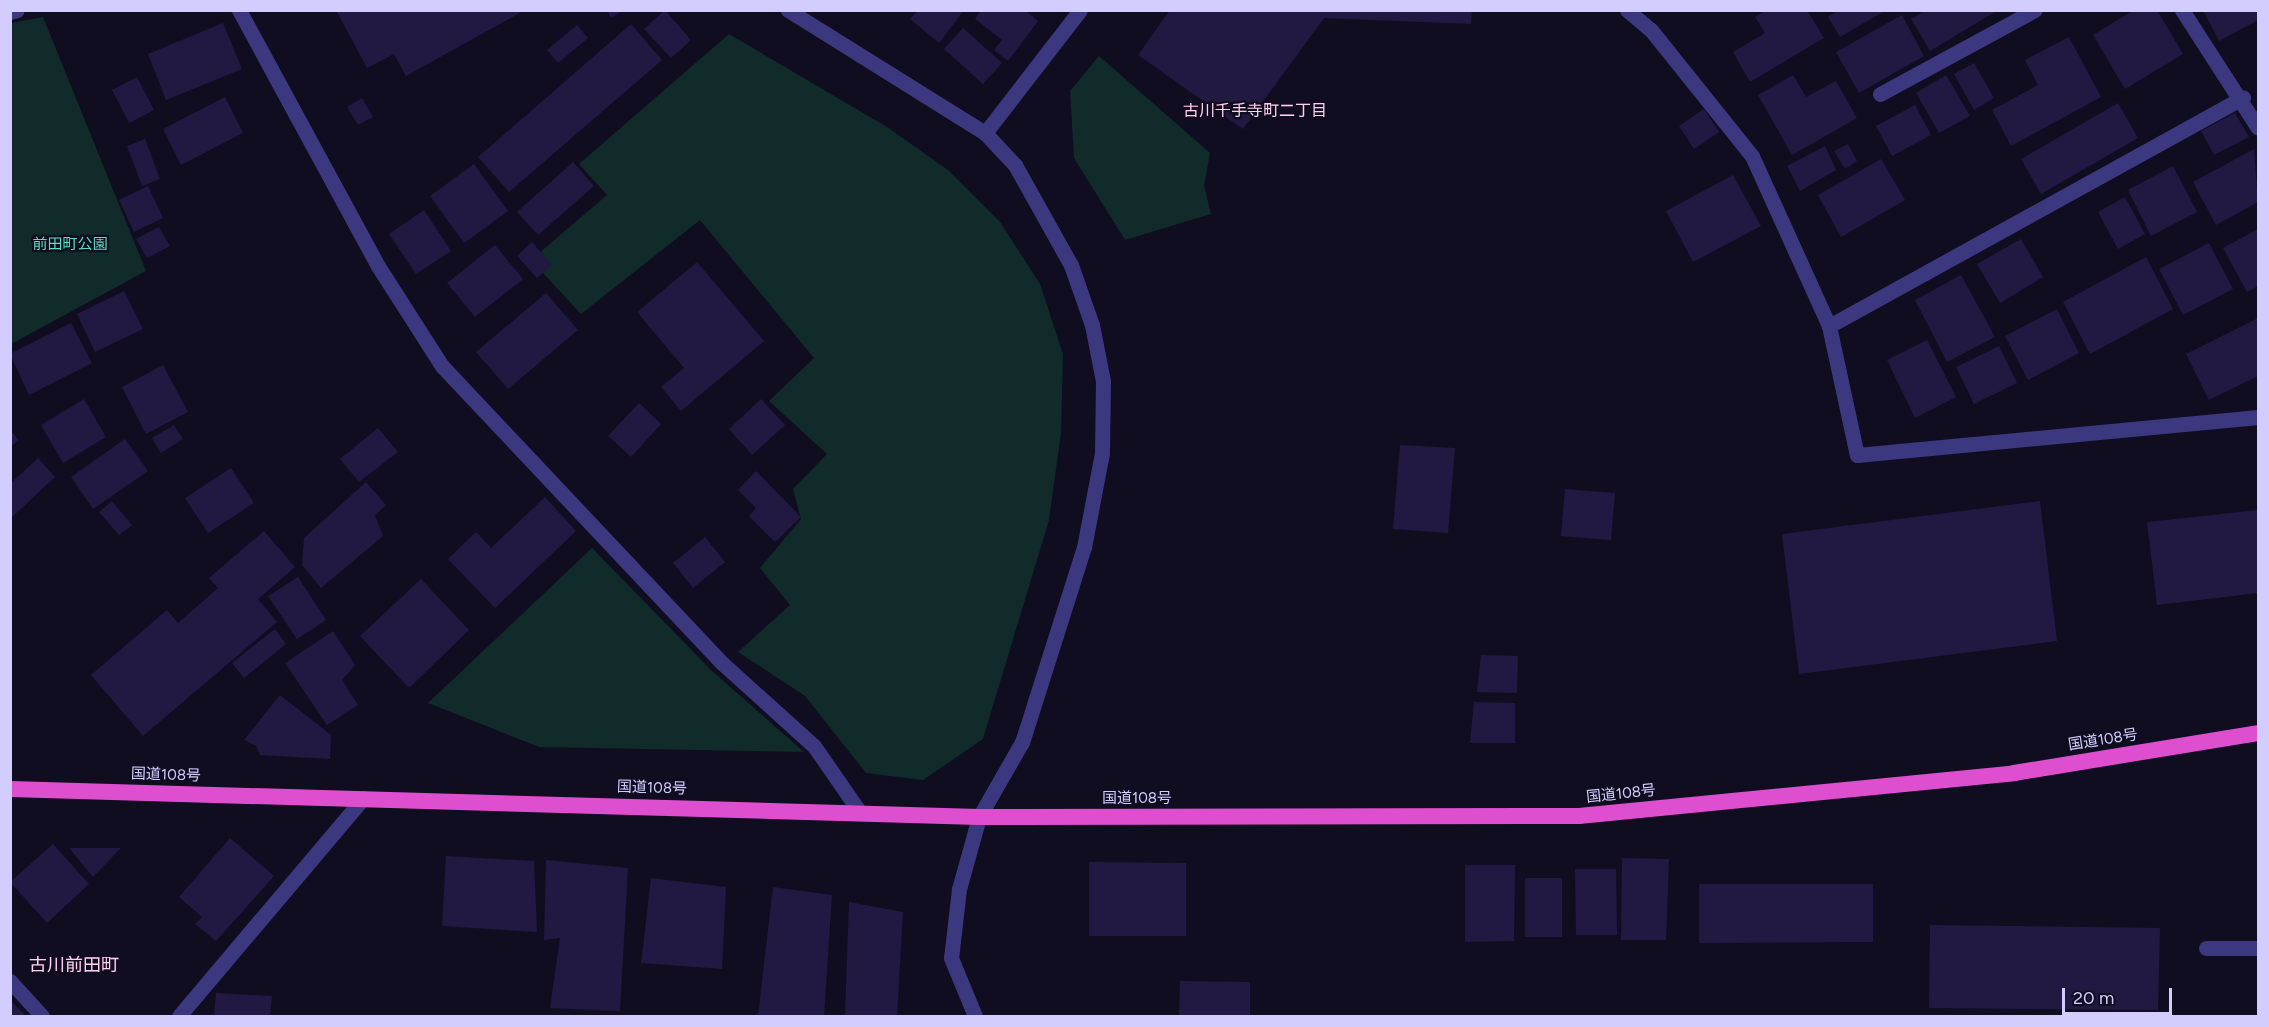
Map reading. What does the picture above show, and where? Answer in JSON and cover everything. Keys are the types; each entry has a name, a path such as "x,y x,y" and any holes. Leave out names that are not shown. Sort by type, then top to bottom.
{"highway":[{"name":"国道108号","path":"10,789 979,817 1579,816 2014,773 2259,733"}],"street":[{"path":"10,12 17,10"},
{"path":"239,10 378,266 442,366 722,663 814,746 859,812"},
{"path":"788,10 985,133 1015,165 1071,265 1092,325 1103,381 1102,453 1080,558 1022,742 979,817 959,889 951,958 975,1017"},
{"path":"1627,10 1651,30 1752,156 1829,326 1857,455 2259,417"},
{"path":"1880,94 2035,10"},
{"path":"2182,10 2243,97 2259,128"},
{"path":"985,133 1072,13"},
{"path":"1829,326 2243,97"},
{"path":"179,1017 363,798"},
{"path":"2206,948 2259,948"},
{"path":"10,981 42,1017"}],"green space":[{"name":"前田町公園","path":"43,17 146,271 11,344 11,23"},
{"path":"729,34 887,127 948,170 1000,222 1040,284 1063,354 1061,433 1049,520 983,739 923,780 866,773 805,696 738,652 790,605 760,568 801,519 793,489 827,454 769,401 814,358 700,220 581,314 531,260 607,195 579,164"},
{"path":"1099,56 1210,153 1204,186 1211,214 1125,240 1074,158 1070,91"},
{"path":"592,548 712,671 804,752 539,747 428,703"}],"building":[{"path":"336,10 525,10 406,76 394,54 367,68"},
{"path":"607,10 624,10 611,18"},
{"path":"665,10 691,40 671,58 644,29"},
{"path":"918,10 964,10 939,43 910,19"},
{"path":"981,10 1025,10 1038,21 1008,61 994,50 1002,40 975,19"},
{"path":"1170,10 1472,10 1471,24 1324,18 1243,129 1138,55"},
{"path":"1766,10 1807,10 1824,38 1750,82 1733,52 1765,33 1755,17"},
{"path":"1840,10 1886,10 1840,37 1828,17"},
{"path":"1926,10 1998,10 1930,51 1911,19"},
{"path":"2134,10 2157,10 2183,54 2125,89 2093,35"},
{"path":"2203,10 2258,10 2258,20 2219,41"},
{"path":"1902,15 1924,56 1859,93 1836,52"},
{"path":"223,23 242,69 166,100 148,54"},
{"path":"631,24 662,60 509,192 478,157"},
{"path":"577,25 588,38 558,63 547,50"},
{"path":"963,28 1002,63 983,84 944,49"},
{"path":"2069,37 2101,97 2011,146 1992,110 2038,85 2025,60"},
{"path":"1974,63 1994,98 1974,110 1954,74"},
{"path":"1793,75 1806,97 1836,81 1857,118 1792,155 1758,95"},
{"path":"1946,75 1970,116 1939,133 1916,93"},
{"path":"137,77 154,110 129,123 112,90"},
{"path":"225,97 243,133 181,165 163,129"},
{"path":"362,98 373,117 358,125 347,107"},
{"path":"2118,103 2138,138 2041,194 2021,159"},
{"path":"1915,105 1931,135 1892,156 1876,126"},
{"path":"1704,109 1719,132 1694,149 1679,126"},
{"path":"2235,113 2249,137 2214,155 2201,131"},
{"path":"145,139 160,179 142,186 127,146"},
{"path":"1848,144 1857,161 1845,169 1834,151"},
{"path":"1825,146 1836,170 1800,191 1787,166"},
{"path":"2254,149 2258,202 2216,225 2193,182"},
{"path":"1881,159 1905,200 1841,237 1818,195"},
{"path":"573,162 594,186 538,235 517,212"},
{"path":"474,164 508,211 464,243 430,196"},
{"path":"2173,166 2197,212 2151,236 2128,190"},
{"path":"1733,175 1761,226 1693,262 1666,211"},
{"path":"148,186 163,218 134,232 119,200"},
{"path":"2125,197 2145,234 2118,249 2098,212"},
{"path":"424,210 451,251 416,274 389,234"},
{"path":"159,227 170,246 147,258 136,239"},
{"path":"2258,229 2258,286 2247,292 2223,248"},
{"path":"2021,239 2043,277 2000,303 1977,264"},
{"path":"532,242 552,265 537,278 517,256"},
{"path":"2209,243 2233,289 2183,315 2159,269"},
{"path":"495,245 523,279 475,317 447,283"},
{"path":"2146,257 2173,309 2090,354 2063,302"},
{"path":"697,262 764,341 681,411 661,387 684,368 637,312"},
{"path":"1961,275 1995,337 1947,362 1915,300"},
{"path":"124,291 143,329 95,352 77,314"},
{"path":"546,293 578,330 508,389 476,352"},
{"path":"2057,309 2079,353 2028,380 2005,336"},
{"path":"2258,318 2258,376 2209,400 2186,354"},
{"path":"71,323 92,363 29,395 10,354"},
{"path":"1927,340 1956,397 1915,418 1887,360"},
{"path":"1999,346 2017,383 1974,404 1956,367"},
{"path":"163,365 188,412 146,434 122,387"},
{"path":"84,399 106,437 63,463 41,425"},
{"path":"761,399 785,425 752,455 729,429"},
{"path":"639,403 661,424 631,457 608,436"},
{"path":"174,425 183,439 161,453 152,438"},
{"path":"378,428 398,452 359,482 340,459"},
{"path":"10,430 19,440 10,447"},
{"path":"125,439 148,471 93,509 71,477"},
{"path":"1400,445 1455,448 1448,533 1393,529"},
{"path":"38,458 55,477 10,519 10,484"},
{"path":"231,468 254,503 208,533 185,498"},
{"path":"756,471 801,517 775,542 749,516 756,508 738,490"},
{"path":"366,482 386,505 375,515 383,536 321,588 302,565 304,538"},
{"path":"1565,489 1615,493 1611,540 1561,536"},
{"path":"545,497 576,531 495,608 448,559 476,532 491,548"},
{"path":"112,501 132,525 119,535 99,512"},
{"path":"2040,501 2057,641 1799,674 1782,534"},
{"path":"2258,510 2258,593 2157,605 2147,522"},
{"path":"264,531 295,567 258,599 277,622 143,736 91,675 167,610 178,623 218,588 209,578"},
{"path":"705,537 725,562 693,588 673,563"},
{"path":"298,577 326,620 297,639 268,596"},
{"path":"421,579 469,630 409,688 360,636"},
{"path":"275,629 286,644 244,678 232,663"},
{"path":"333,631 355,665 342,680 358,705 327,725 285,663"},
{"path":"1481,655 1518,656 1517,693 1477,692"},
{"path":"280,695 331,735 330,759 260,755 256,746 244,740"},
{"path":"1474,702 1515,703 1515,743 1470,743"},
{"path":"230,838 274,876 216,941 195,924 202,917 179,897"},
{"path":"53,844 89,884 47,923 10,882"},
{"path":"69,848 121,848 93,877"},
{"path":"446,856 534,861 537,932 442,926"},
{"path":"1622,858 1669,859 1666,940 1621,940"},
{"path":"546,860 628,868 620,1011 550,1008 560,938 544,940"},
{"path":"1089,862 1186,863 1186,936 1089,936"},
{"path":"1465,865 1515,865 1514,941 1465,942"},
{"path":"1575,869 1616,869 1617,935 1576,935"},
{"path":"651,878 726,887 722,969 641,963"},
{"path":"1525,878 1562,878 1562,937 1525,937"},
{"path":"1699,884 1873,884 1873,942 1699,943"},
{"path":"773,887 832,895 824,1016 758,1016"},
{"path":"849,902 903,912 897,1016 845,1016"},
{"path":"1930,925 2160,928 2158,1010 1929,1008"},
{"path":"1180,981 1250,982 1250,1016 1179,1016"},
{"path":"216,993 272,996 270,1016 214,1016"},
{"path":"10,1000 26,1016 10,1016"}],"district":[{"name":"古川千手寺町二丁目","path":"1255,111"},
{"name":"古川前田町","path":"74,965"}]}
